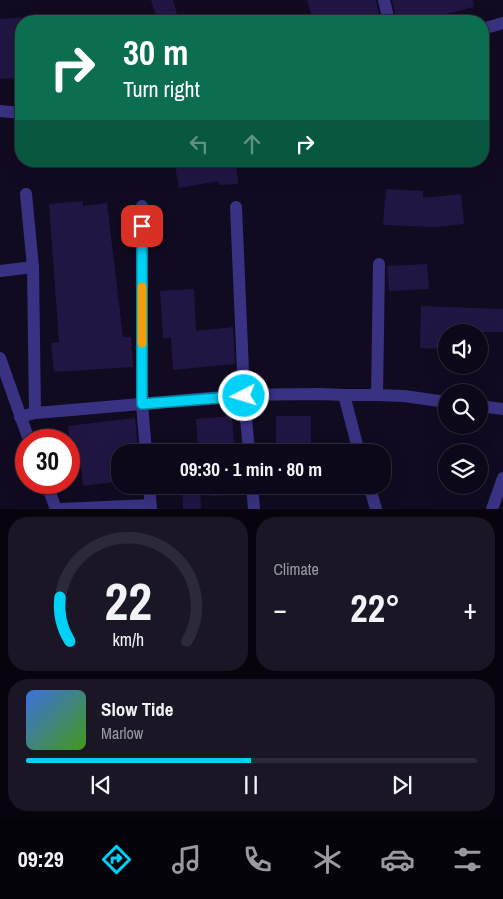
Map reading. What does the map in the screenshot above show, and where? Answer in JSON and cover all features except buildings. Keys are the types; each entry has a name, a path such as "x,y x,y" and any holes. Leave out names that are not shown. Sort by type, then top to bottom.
{"street":[{"path":"384,0 388,15"},
{"path":"489,27 503,23"},
{"path":"0,111 15,112"},
{"path":"26,194 33,267 34,413"},
{"path":"142,206 142,404 145,444"},
{"path":"236,207 244,396 248,444"},
{"path":"377,395 379,264"},
{"path":"0,271 33,267"},
{"path":"0,358 25,429"},
{"path":"344,395 357,444"},
{"path":"20,417 34,413 244,396 377,395 404,396 438,401"},
{"path":"488,407 503,408"},
{"path":"492,509 503,478"},
{"path":"50,494 56,509"},
{"path":"61,509 151,507 149,494"},
{"path":"253,494 254,509"},
{"path":"372,494 376,509"}],"slow traffic":[{"path":"142,287 142,343"}],"route":[{"path":"142,226 142,404 244,396"}]}
